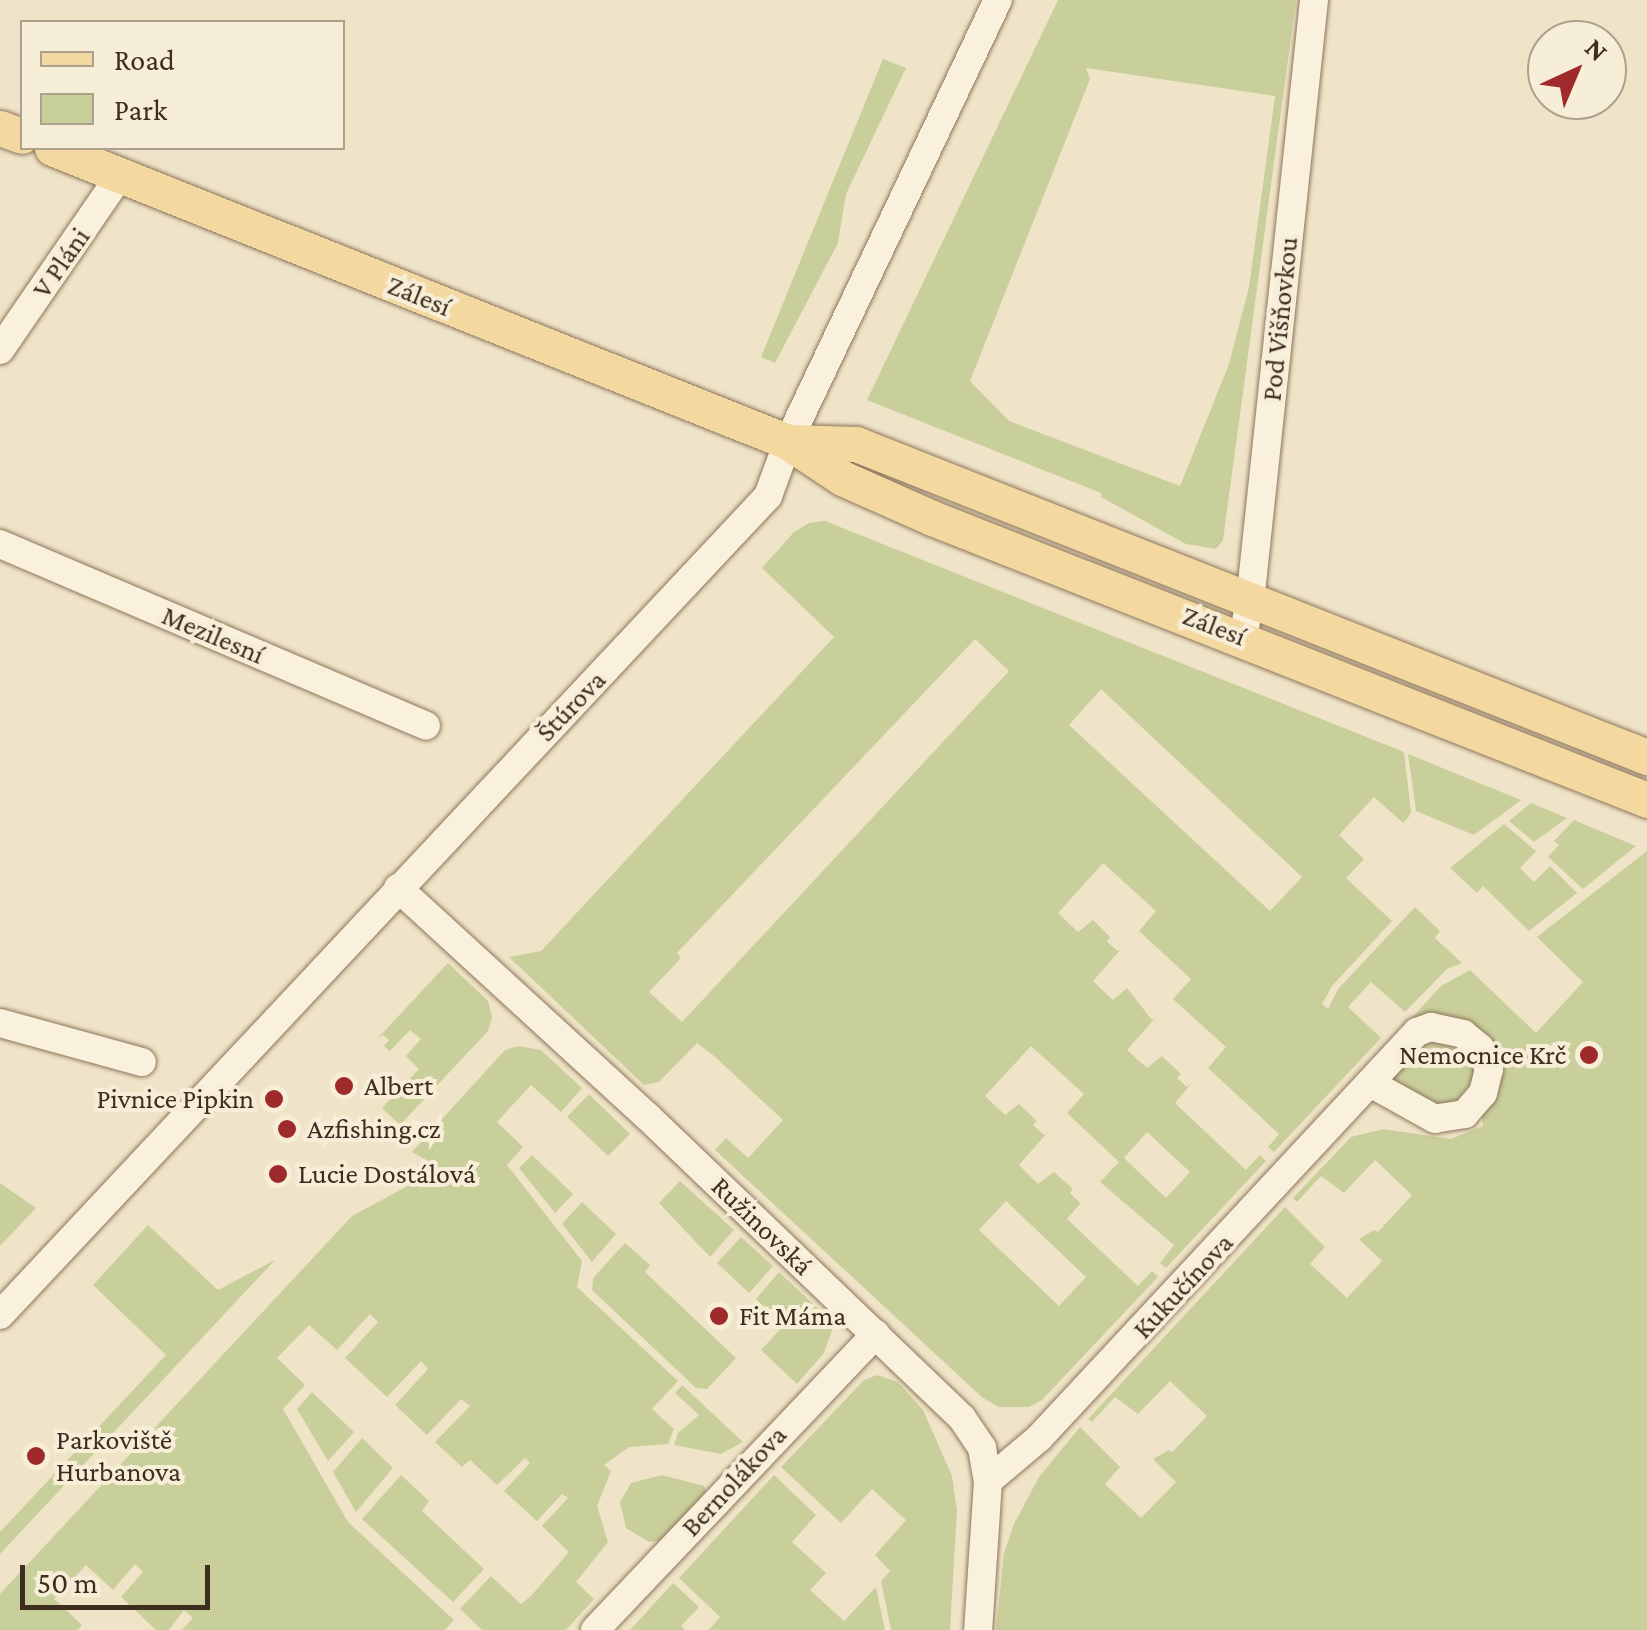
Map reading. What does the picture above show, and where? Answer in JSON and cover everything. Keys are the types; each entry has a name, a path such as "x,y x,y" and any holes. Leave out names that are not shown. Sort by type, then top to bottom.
{"main road":[{"name":"Zálesí","path":"57,150 788,442 842,478 932,518 1243,637 1647,800"},
{"name":"Zálesí","path":"788,442 856,444 1647,758"}],"street":[{"name":"Štúrova","path":"0,1316 768,496 788,442 998,0"},
{"name":"Pod Višňovkou","path":"1243,637 1250,602 1314,0"},
{"name":"V Pláni","path":"0,350 121,174"},
{"name":"Mezilesní","path":"0,544 426,726"},
{"name":"Ružinovská","path":"398,888 647,1116 962,1418 982,1448 988,1481 978,1630"},
{"path":"0,1023 142,1062"},
{"name":"Kukučínova","path":"988,1481 1040,1438 1370,1083"},
{"name":"Bernolákova","path":"595,1630 876,1334"}],"green space":[{"path":"1058,0 1296,0 1223,540 1216,549 1186,544 1101,497 1101,493 867,400","holes":["1086,68 1275,96 1249,287 1229,364 1180,486 1009,421 970,381 1090,79"]},
{"path":"883,59 906,68 846,194 838,243 775,363 761,357"},
{"path":"825,521 1404,752 1411,812 1408,818 1403,823 1374,797 1339,835 1364,859 1346,878 1392,921 1332,986 1322,1004 1328,1009 1338,989 1415,907 1440,931 1435,938 1462,963 1447,969 1405,1012 1371,982 1348,1007 1381,1038 1274,1152 1268,1147 1279,1134 1208,1068 1226,1047 1173,999 1191,979 1139,931 1156,911 1103,863 1058,913 1078,932 1093,920 1110,937 1107,942 1118,951 1122,948 1093,981 1113,1000 1127,988 1152,1020 1157,1016 1127,1050 1147,1068 1162,1056 1181,1074 1177,1078 1187,1087 1192,1083 1175,1103 1246,1170 1260,1155 1266,1161 1166,1268 1160,1263 1174,1245 1100,1182 1119,1162 1067,1113 1084,1094 1031,1046 985,1096 1005,1115 1019,1104 1037,1121 1033,1125 1044,1135 1048,1132 1019,1165 1038,1184 1054,1172 1073,1189 1070,1193 1080,1203 1084,1199 1067,1219 1138,1286 1152,1271 1158,1277 1042,1400 1029,1407 999,1407 983,1398 715,1150 726,1138 748,1158 783,1120 714,1056 697,1043 659,1082 644,1085 509,957 541,951 834,637 762,568 794,532 809,523","holes":["975,639 1009,671 682,1022 649,992 681,958 677,953","1101,689 1302,877 1270,911 1069,725","1147,1132 1190,1172 1166,1198 1124,1158","1006,1201 1086,1277 1059,1306 979,1230"]},
{"path":"1408,754 1521,800 1474,835 1416,811"},
{"path":"1531,803 1567,818 1534,842 1509,821"},
{"path":"1574,820 1636,846 1583,889 1548,857 1559,845 1554,841"},
{"path":"1504,824 1536,851 1520,868 1534,882 1550,866 1577,893 1529,931 1483,886 1477,893 1450,868"},
{"path":"1647,851 1647,1630 996,1630 1004,1553 1014,1524 1039,1477 1080,1427 1120,1467 1105,1484 1141,1518 1176,1482 1153,1459 1172,1452 1207,1416 1170,1381 1138,1414 1115,1397 1092,1422 1088,1419 1285,1207 1325,1247 1310,1264 1347,1298 1382,1261 1359,1239 1374,1230 1378,1232 1412,1195 1375,1160 1344,1193 1321,1176 1297,1202 1293,1198 1351,1137 1383,1129 1451,1139 1483,1126 1472,1025 1441,1015 1409,1021 1441,986 1470,970 1536,1033 1583,982 1537,937"},
{"path":"448,963 488,1001 492,1018 488,1031 400,1125 382,1108 419,1069 406,1056 421,1039 410,1030 390,1051 384,1046 389,1040 383,1035 377,1039"},
{"path":"1445,1038 1466,1050 1474,1068 1473,1080 1458,1100 1440,1106 1383,1087 1420,1043"},
{"path":"518,1046 541,1050 582,1088 561,1112 531,1085 497,1122 523,1147 507,1165 582,1261 577,1287 678,1381 652,1409 674,1429 668,1444 629,1447 604,1465 611,1471 597,1506 608,1542 576,1582 594,1599 566,1630 482,1630 460,1609 491,1576 521,1604 531,1596 569,1552 542,1526 568,1498 562,1494 537,1521 504,1491 530,1463 525,1458 497,1485 470,1460 462,1467 435,1442 470,1406 461,1399 427,1435 395,1405 428,1369 421,1361 387,1397 345,1358 378,1322 370,1314 337,1350 309,1325 277,1358 305,1385 283,1409 348,1522 454,1620 445,1630 182,1630 193,1618 184,1610 169,1630 156,1630 121,1597 143,1572 135,1564 113,1590 86,1565 54,1599 82,1625 78,1630 0,1630 0,1594 352,1216 441,1168 412,1152 505,1050"},
{"path":"589,1094 630,1134 608,1156 567,1117"},
{"path":"532,1155 573,1194 555,1213 519,1168"},
{"path":"680,1181 734,1230 710,1257 659,1203"},
{"path":"0,1183 36,1208 0,1246"},
{"path":"582,1202 616,1234 592,1262 562,1224"},
{"path":"148,1225 218,1290 275,1260 0,1554 0,1532 166,1355 93,1285"},
{"path":"741,1237 773,1266 749,1293 717,1263"},
{"path":"625,1243 650,1265 645,1272 736,1358 707,1389 696,1388 592,1290 593,1278"},
{"path":"779,1272 827,1317 832,1330 824,1353 797,1384 761,1350 784,1325 756,1299"},
{"path":"877,1375 898,1382 923,1410 952,1476 957,1510 950,1630 891,1630 881,1581 890,1571 875,1555 906,1520 872,1489 841,1523 781,1467 864,1380"},
{"path":"682,1385 743,1442 721,1454 674,1445 678,1433 699,1415 675,1393"},
{"path":"312,1392 354,1432 328,1461 297,1409"},
{"path":"362,1438 393,1468 356,1512 333,1472"},
{"path":"401,1475 429,1501 422,1511 484,1569 453,1602 362,1519"},
{"path":"662,1475 704,1486 706,1491 664,1541 649,1542 626,1528 620,1502 631,1483"},
{"path":"774,1475 816,1515 792,1542 826,1573 810,1590 844,1621 876,1587 885,1630 709,1630 720,1617 679,1578"},
{"path":"673,1583 699,1607 681,1626 685,1630 630,1630"}],"place":[{"name":"Nemocnice Krč","path":"1589,1055"},
{"name":"Albert","path":"344,1086"},
{"name":"Pivnice Pipkin","path":"274,1099"},
{"name":"Azfishing.cz","path":"287,1129"},
{"name":"Lucie Dostálová","path":"278,1174"},
{"name":"Fit Máma","path":"719,1316"},
{"name":"Parkoviště Hurbanova","path":"36,1456"}]}
